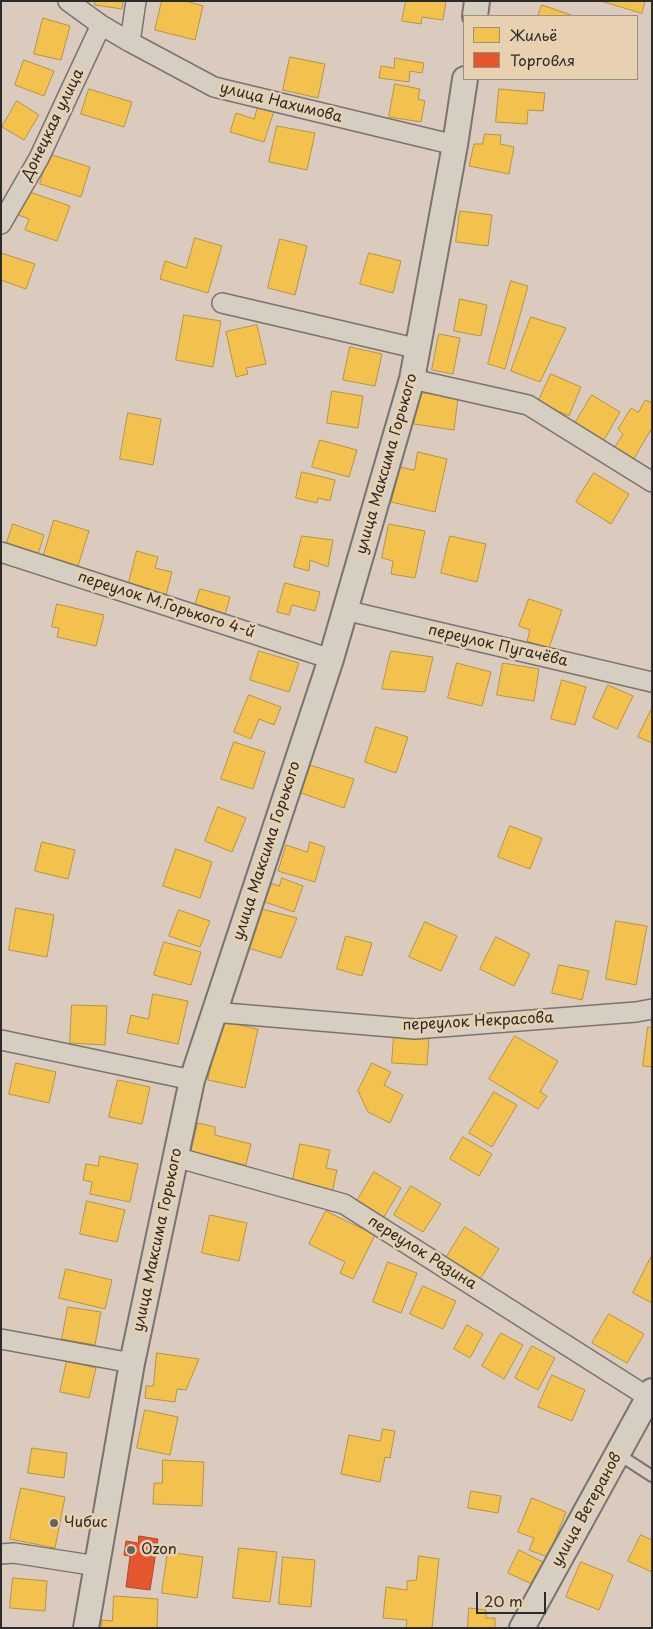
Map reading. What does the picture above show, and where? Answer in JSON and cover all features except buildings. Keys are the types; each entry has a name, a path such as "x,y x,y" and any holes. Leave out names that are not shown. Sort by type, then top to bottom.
{"street":[{"name":"улица Нахимова","path":"68,1 101,25 214,87 455,145"},
{"path":"130,42 136,1"},
{"path":"475,15 477,1"},
{"name":"Донецкая улица","path":"1,224 39,158 101,25"},
{"name":"улица Максима Горького","path":"86,1628 132,1363 192,1080 331,658 412,379 455,145 465,80"},
{"path":"222,303 419,348"},
{"path":"412,379 528,405 652,482"},
{"name":"переулок М.Горького 4-й","path":"1,552 331,658"},
{"name":"переулок Пугачёва","path":"344,610 652,682"},
{"name":"переулок Некрасова","path":"214,1012 414,1028 636,1012 652,1009"},
{"path":"1,1040 192,1080"},
{"name":"переулок Разина","path":"176,1157 344,1204 650,1394"},
{"path":"1,1339 132,1363"},
{"name":"улица Ветеранов","path":"522,1628 650,1394"},
{"path":"1,1554 14,1553 98,1566"}],"lane":[{"path":"618,1454 652,1476"}],"place":[{"name":"Чибис","path":"54,1523"},
{"name":"Ozon","path":"131,1550"}]}
